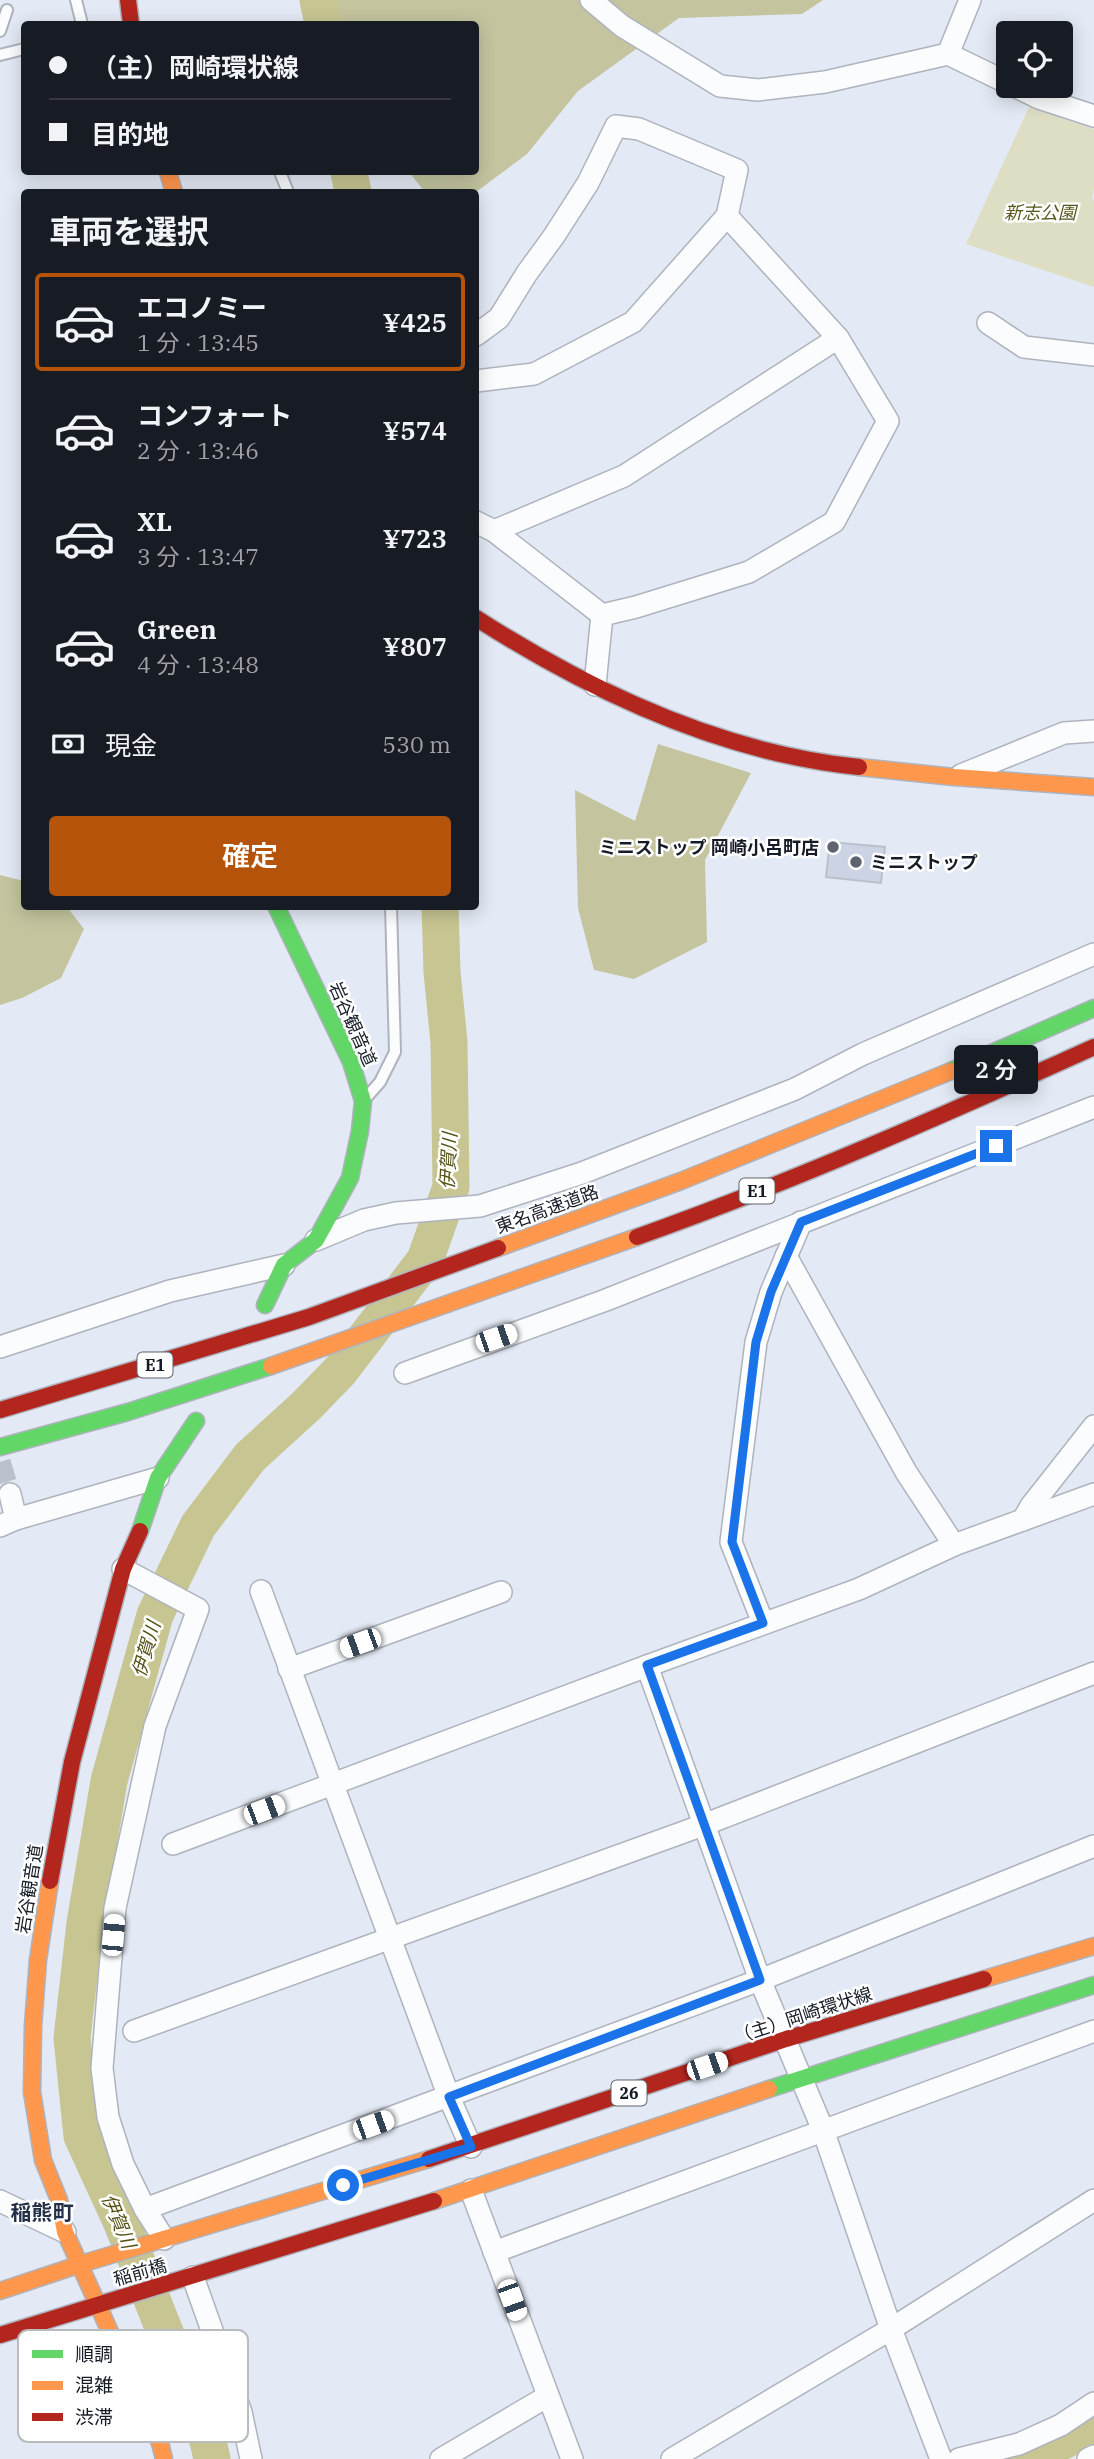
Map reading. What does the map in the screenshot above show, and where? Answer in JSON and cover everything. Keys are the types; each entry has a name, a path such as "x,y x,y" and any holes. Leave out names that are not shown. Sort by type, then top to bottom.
{"main road":[{"path":"128,0 131,21"},
{"path":"479,620 506,638 595,685 666,718 800,759 952,779 1094,787"},
{"name":"岩谷観音道","path":"278,910 351,1062 363,1101 350,1178 316,1240"},
{"name":"東名高速道路","path":"0,1410 309,1317 694,1176 948,1073 1094,1008"},
{"name":"E1","path":"0,1447 128,1412 297,1358 696,1216 963,1106 1094,1047"},
{"path":"265,1305 284,1265 316,1240"},
{"name":"岩谷観音道","path":"109,2330 65,2232 59,2200 43,2160 32,2092 38,1960 53,1860 72,1762 123,1569 143,1523 158,1478 195,1421"},
{"name":"（主）岡崎環状線","path":"164,2239 471,2147 786,2039 1094,1946"},
{"name":"26","path":"193,2277 471,2190 802,2078 1094,1985"},
{"name":"稲前橋","path":"81,2264 164,2239"},
{"name":"26","path":"0,2291 81,2264"},
{"name":"稲前橋","path":"98,2305 193,2277"},
{"name":"26","path":"0,2335 98,2305"},
{"name":"岩谷観音道","path":"160,2442 164,2459"}],"street":[{"path":"591,0 622,26 720,86 758,90 825,82 948,54 996,77"},
{"path":"948,54 969,0"},
{"path":"1039,98 1094,116"},
{"path":"479,333 499,318 554,236 587,183 616,125 639,129 737,170 727,216 633,322 534,374 479,381"},
{"path":"602,615 749,572 834,522 888,421 838,338 727,216"},
{"path":"988,323 1024,348 1094,355"},
{"path":"485,527 624,476 838,338"},
{"path":"485,527 602,615"},
{"path":"595,685 602,615"},
{"path":"952,779 1064,733 1094,731"},
{"path":"316,1240 364,1220 396,1213 480,1206 582,1173 795,1089 863,1054 1094,954"},
{"path":"405,1373 606,1300 1094,1107"},
{"path":"763,1623 732,1542 756,1342 771,1292 801,1222"},
{"path":"786,1256 906,1472 954,1545"},
{"path":"0,1347 170,1291 284,1265"},
{"path":"1023,1520 1094,1426"},
{"path":"10,1494 8,1523 158,1478"},
{"path":"173,1844 647,1665 859,1589 954,1545 1094,1494"},
{"path":"123,1569 198,1609 155,1726 115,1908 102,2068 108,2117 123,2164 145,2209 164,2239"},
{"path":"261,1591 449,2097 471,2147"},
{"path":"289,1669 501,1592"},
{"path":"647,1665 760,1980 823,2130 891,2329 941,2459"},
{"path":"134,2031 706,1824 1094,1672"},
{"path":"145,2209 760,1980 1094,1846"},
{"path":"494,2252 1094,2031"},
{"path":"471,2190 572,2459"},
{"path":"672,2459 891,2329 1094,2200"},
{"path":"0,2201 65,2232"},
{"path":"193,2277 212,2330"},
{"path":"441,2459 548,2396"},
{"path":"959,2459 1019,2444 1061,2424 1094,2403"},
{"path":"1088,2459 1094,2456"}],"lane":[{"path":"76,0 81,21"},
{"path":"0,31 7,10"},
{"path":"0,55 21,50"},
{"path":"363,1101 380,1082 394,1052 391,910"}],"green space":[{"path":"329,0 823,0 802,14 679,18 578,91 527,154 479,190 422,189 411,175 479,175 479,21 337,21"},
{"name":"新志公園","path":"1029,107 1094,129 1094,287 966,244"},
{"path":"658,744 751,773 705,860 707,942 634,979 594,970 578,908 575,790 635,821"},
{"path":"0,875 21,880 21,910 69,910 84,929 61,978 22,998 0,1005"}],"building":[{"name":"ミニストップ","path":"830,842 885,847 881,883 826,877"}],"waterway":[{"name":"伊賀川","path":"318,0 322,21"},
{"name":"伊賀川","path":"350,175 352,189"},
{"name":"伊賀川","path":"164,2330 121,2221 82,2136 72,2038 85,1923 109,1781 155,1615 198,1526 250,1457 340,1371 425,1260 451,1187 449,1042 442,972 440,910"},
{"path":"1026,2459 1094,2426"},
{"name":"伊賀川","path":"208,2442 212,2459"}],"tunnel":[{"path":"0,1462 10,1494"}],"traffic: fast":[{"path":"265,1305 284,1265 316,1240 350,1178 363,1101 351,1062 278,910"},
{"path":"951,1071 1094,1008"},
{"path":"0,1447 128,1412 271,1366"},
{"path":"140,1531 158,1478 196,1421"},
{"path":"769,2089 1094,1985"}],"traffic: slow":[{"path":"169,175 173,189"},
{"path":"859,767 1094,787"},
{"path":"498,1248 681,1181 951,1071"},
{"path":"271,1366 637,1237"},
{"path":"50,1881 38,1960 32,2092 43,2160 59,2200 65,2232 109,2330"},
{"path":"984,1979 1094,1946"},
{"path":"434,2201 769,2089"},
{"path":"0,2291 429,2159"},
{"path":"160,2442 164,2459"}],"traffic: jam":[{"path":"128,0 131,21"},
{"path":"479,620 565,671 659,715 757,748 808,760 859,767"},
{"path":"637,1237 753,1194 867,1147 1094,1047"},
{"path":"0,1410 309,1317 498,1248"},
{"path":"50,1881 72,1762 123,1569 140,1531"},
{"path":"429,2159 786,2039 984,1979"},
{"path":"0,2335 434,2201"}],"place":[{"name":"ミニストップ 岡崎小呂町店","path":"833,847"},
{"name":"ミニストップ","path":"856,862"}],"district":[{"name":"稲熊町","path":"42,2212"}],"route":[{"path":"343,2185 471,2147 449,2097 760,1980 647,1665 763,1623 732,1542 756,1342 771,1292 801,1222 996,1146"}]}
